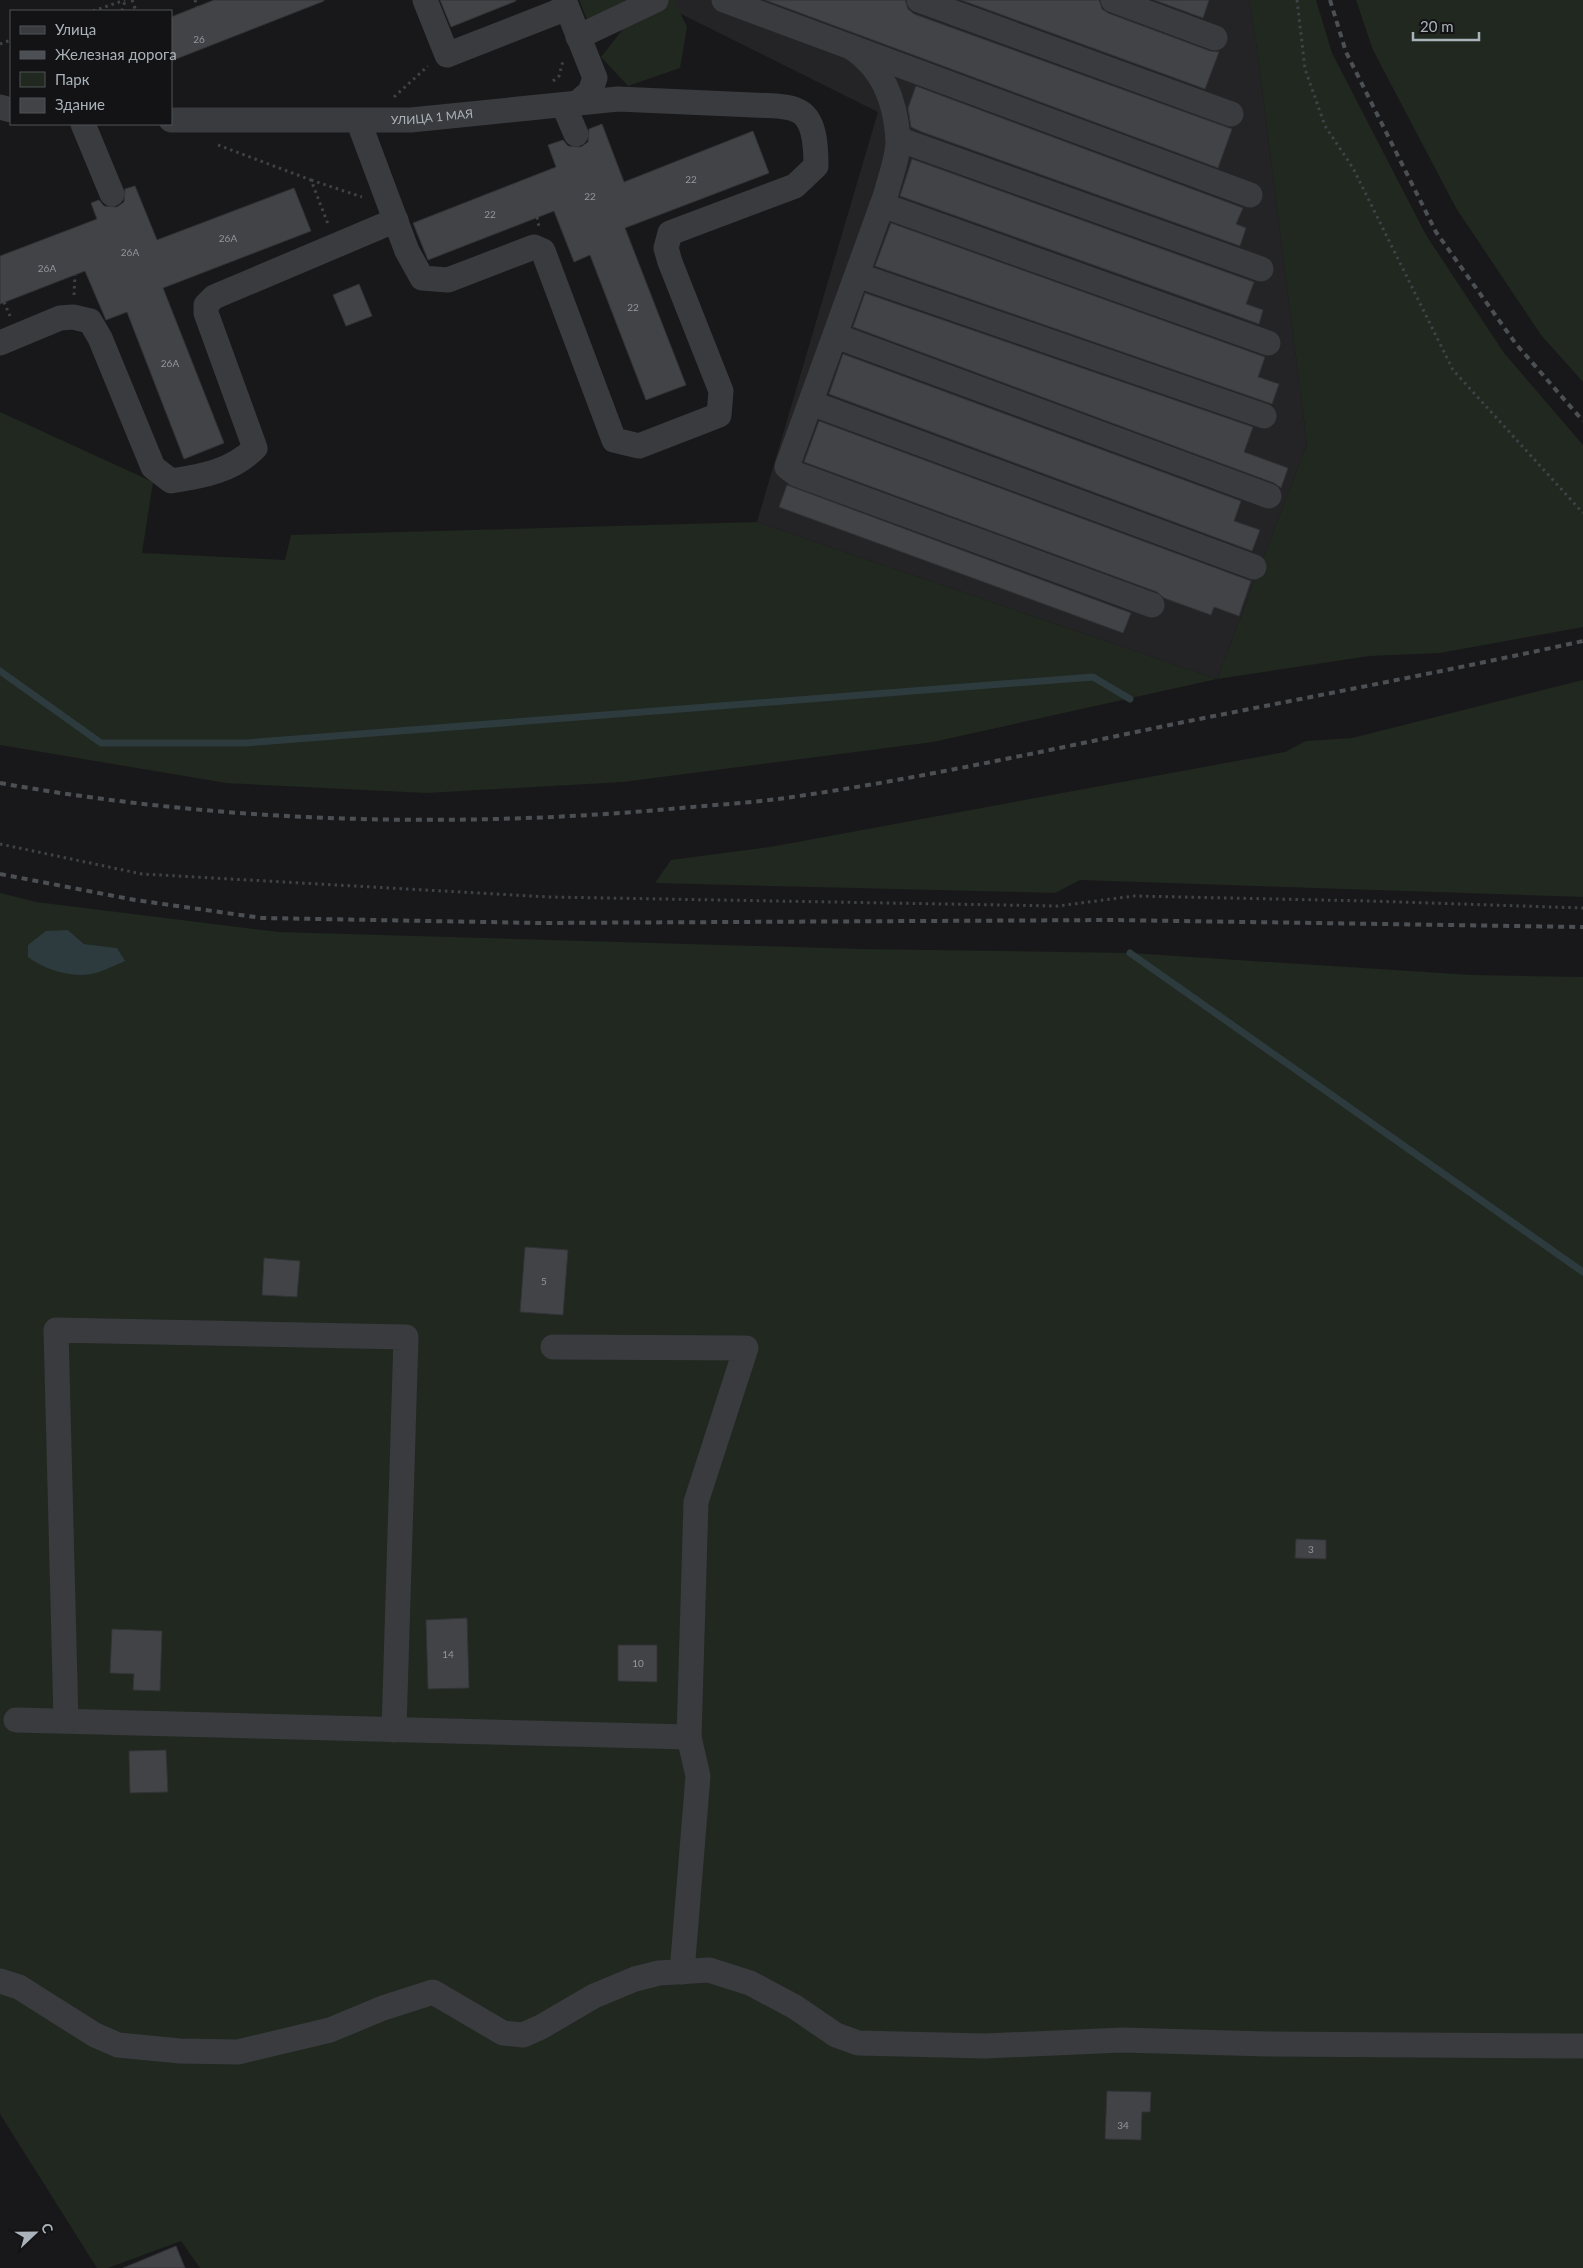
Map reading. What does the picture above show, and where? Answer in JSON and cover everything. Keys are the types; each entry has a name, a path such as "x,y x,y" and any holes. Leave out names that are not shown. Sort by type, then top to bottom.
{"street":[{"path":"424,0 447,55 565,4 595,78 590,92 570,105 576,134"},
{"path":"578,37 656,0"},
{"path":"724,0 1250,195"},
{"path":"919,0 1231,114"},
{"path":"1113,0 1215,38"},
{"path":"851,47 867,58 880,73 888,92 898,139 896,158 882,206 836,336 787,462 787,467 790,472 1152,605"},
{"name":"УЛИЦА 1 МАЯ","path":"172,120 411,120 618,99 777,106 798,110 808,120 815,141 816,166 795,186 670,233 666,248 670,262 721,391 719,415 639,446 614,440 543,251 534,247 448,280 422,278 407,251 393,213"},
{"path":"0,343 60,318 73,317 90,322 100,338 153,467 171,481 227,468 255,448 206,313 206,305 214,297 336,246 393,213 358,120"},
{"path":"84,125 112,194"},
{"path":"898,139 1261,269"},
{"path":"882,206 1268,343"},
{"path":"857,274 1264,416"},
{"path":"836,336 1269,496"},
{"path":"811,403 1254,567"},
{"path":"66,1721 56,1330 406,1337 394,1730"},
{"path":"553,1347 746,1348 696,1502 689,1737 698,1776 682,1972"},
{"path":"16,1720 689,1737"},
{"path":"0,1981 19,1987 95,2035 118,2045 180,2052 238,2052 330,2030 383,2008 433,1992 503,2033 523,2035 541,2028 594,1996 635,1980 659,1973 709,1970 750,1983 795,2007 836,2035 858,2043 986,2046 1122,2040 1268,2044 1583,2046"}],"path":[{"path":"96,10 125,0"},
{"path":"195,0 197,7"},
{"path":"1297,0 1305,69 1325,126 1353,168 1454,370 1583,513"},
{"path":"389,100 411,83 444,49"},
{"path":"208,141 393,213"},
{"path":"311,180 336,246"},
{"path":"0,844 142,874 548,898 1058,906 1134,896 1379,901 1583,908"}],"shaded area":[{"path":"670,0 1249,0 1257,49 1307,444 1217,679 757,522 878,112 669,8"},
{"path":"68,930 84,944 117,948 125,961 96,973 78,975 51,969 28,957 28,945 46,931"}],"green space":[{"path":"579,0 674,0 687,27 680,68 628,86 601,57 631,19 590,27"},
{"path":"1249,0 1316,0 1332,53 1426,235 1504,353 1583,445 1583,627 1440,653 1369,656 1217,679 1307,444 1257,49"},
{"path":"1356,0 1583,0 1583,382 1541,335 1456,208 1373,50"},
{"path":"0,412 153,482 142,553 285,560 291,535 757,522 1217,679 933,742 623,782 426,793 226,783 0,745"},
{"path":"1583,680 1583,897 1080,880 1055,893 655,883 671,860 770,847 1285,752 1306,741 1352,738"},
{"path":"0,893 36,902 279,932 861,949 1130,953 1472,975 1583,977 1583,2268 200,2268 181,2241 108,2268 97,2268 0,2114","holes":["68,930 84,944 117,948 28,956"]}],"building":[{"path":"214,0 324,0 172,61 172,17"},
{"path":"440,0 516,0 516,1 451,27"},
{"path":"765,0 905,0 908,9 914,14 1232,129 1218,168"},
{"path":"961,0 1099,0 1102,9 1108,13 1210,51 1219,52 1205,89"},
{"path":"1154,0 1209,0 1203,18"},
{"path":"916,86 1243,208 1236,224 1246,228 1240,246 911,127 908,108"},
{"path":"602,124 624,182 753,131 769,173 625,228 686,385 646,400 590,255 574,262 554,211 428,260 413,223 556,167 548,145 563,140 568,146 581,147 588,142 589,129"},
{"path":"912,159 1254,282 1246,304 1263,310 1259,324 900,196"},
{"path":"135,186 157,240 294,188 311,231 163,288 224,443 184,459 127,312 106,320 85,271 0,304 0,256 97,219 91,203 99,200 104,206 117,207 124,202 125,189"},
{"path":"891,223 1265,357 1258,377 1279,384 1272,404 875,266"},
{"path":"359,284 372,316 346,326 333,295"},
{"path":"865,293 1253,427 1244,452 1288,468 1281,488 1274,483 853,327"},
{"path":"843,354 1241,501 1234,521 1260,530 1252,551 829,394"},
{"path":"819,421 1251,581 1239,616 1214,607 1211,615 1164,598 1157,592 804,462"},
{"path":"787,485 1131,613 1123,633 779,507"},
{"path":"525,1247 568,1250 563,1315 520,1312"},
{"path":"264,1258 300,1261 297,1297 262,1295"},
{"path":"1296,1539 1326,1540 1326,1559 1295,1558"},
{"path":"467,1618 469,1688 428,1689 426,1620"},
{"path":"112,1629 162,1631 160,1691 133,1690 134,1674 110,1673"},
{"path":"618,1645 657,1645 657,1682 618,1681"},
{"path":"166,1750 168,1792 130,1793 129,1751"},
{"path":"1107,2091 1151,2092 1150,2112 1142,2112 1141,2140 1105,2139"},
{"path":"176,2246 185,2268 123,2268"}],"waterway":[{"path":"0,671 101,743 245,743 1093,677 1130,699"},
{"path":"1130,953 1583,1272"}],"railway":[{"path":"1330,0 1346,52 1436,232 1516,344 1583,421"},
{"path":"0,783 169,807 254,814 340,818 425,820 511,819 596,815 742,803 881,783 933,773 1583,641"},
{"path":"0,874 135,900 262,918 540,923 1113,920 1583,927"}]}
